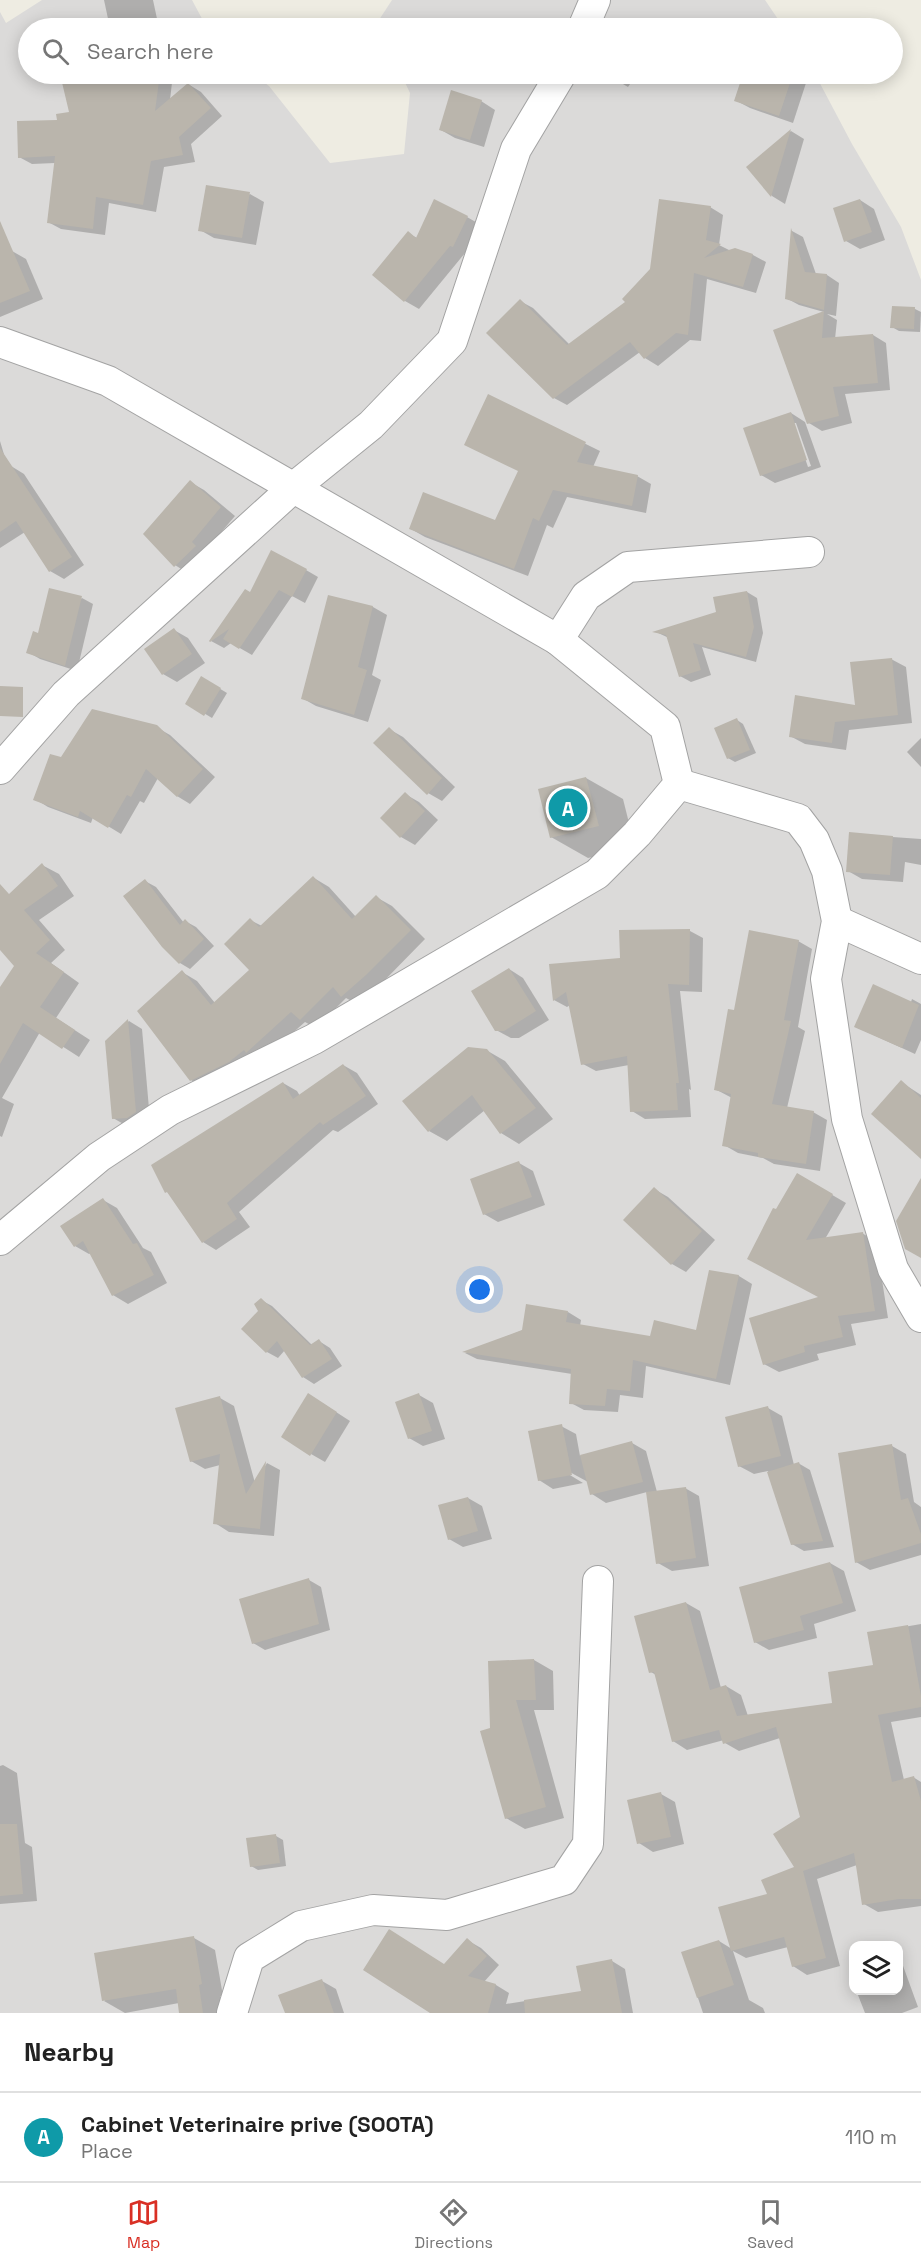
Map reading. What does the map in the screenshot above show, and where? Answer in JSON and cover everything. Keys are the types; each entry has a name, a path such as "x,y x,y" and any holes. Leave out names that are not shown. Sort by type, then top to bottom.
{"street":[{"path":"587,18 595,0"},
{"path":"0,769 66,694 293,488 371,425 452,341 516,149 555,84"},
{"path":"0,342 108,381 558,640 665,728 679,783"},
{"path":"558,640 586,596 628,567 809,552"},
{"path":"679,783 798,819 814,840 827,871 837,921 826,979 847,1119 893,1269 921,1317"},
{"path":"0,1240 99,1157 171,1110 314,1039 597,874 637,834 679,783"},
{"path":"837,921 921,959"},
{"path":"232,2013 249,1958 301,1926 373,1910 447,1914 564,1880 588,1844 598,1581"}],"shaded area":[{"path":"42,0 192,0 202,18 18,18 18,84 266,84 330,163 404,154 410,93 406,84 820,84 852,144 901,227 921,280 921,2013 0,2013 0,12 6,23"},
{"path":"392,0 765,0 777,18 380,18"}],"building":[{"path":"62,84 159,84 155,111 189,84 211,108 179,137 183,155 151,161 143,205 96,197 93,229 47,223 55,156 18,158 17,121 57,120 56,114 69,112"},
{"path":"740,84 790,84 779,116 734,101"},
{"path":"451,90 482,100 470,140 439,130"},
{"path":"791,129 771,197 746,167"},
{"path":"206,185 250,192 242,238 198,231"},
{"path":"434,199 468,216 453,247 450,246 404,302 372,275 408,231 416,238"},
{"path":"659,199 711,206 706,240 721,244 704,258 735,248 753,254 743,287 694,273 688,335 676,333 644,359 630,342 553,399 486,333 520,299 567,345 625,302 622,299 650,269"},
{"path":"860,199 872,232 844,242 833,208"},
{"path":"0,221 30,291 0,303"},
{"path":"791,228 805,272 827,274 824,310 785,299"},
{"path":"892,306 915,307 914,329 890,328"},
{"path":"824,311 822,338 873,334 878,383 833,387 839,416 807,424 773,330"},
{"path":"488,394 586,442 577,462 638,475 632,506 553,490 539,521 533,518 514,569 409,529 423,492 495,520 518,471 464,445"},
{"path":"791,412 807,460 760,476 743,428"},
{"path":"0,448 72,557 49,572 16,521 0,532"},
{"path":"190,480 221,507 192,542 196,546 174,567 143,534"},
{"path":"271,550 307,569 292,597 279,590 239,649 223,639 229,629 210,642 245,589 250,592"},
{"path":"49,588 82,596 65,666 26,653 33,631 38,633"},
{"path":"747,591 754,627 746,657 693,643 701,670 679,677 666,635 652,632 716,612 713,597"},
{"path":"328,595 373,606 358,667 367,670 354,715 301,699"},
{"path":"174,628 192,654 162,675 144,649"},
{"path":"892,658 898,715 835,722 832,743 789,737 795,695 855,705 850,662"},
{"path":"201,676 221,688 204,716 185,704"},
{"path":"0,686 23,687 23,717 0,716"},
{"path":"92,709 157,725 203,769 177,797 146,769 131,797 127,795 108,828 80,811 78,817 33,800 50,754 61,757"},
{"path":"737,718 750,750 727,759 714,728"},
{"path":"389,727 442,778 427,795 373,743"},
{"path":"586,777 599,826 550,838 538,789"},
{"path":"405,792 425,811 400,838 380,818"},
{"path":"849,832 893,836 890,875 846,872"},
{"path":"42,863 58,886 24,910 50,940 36,953 64,972 40,1007 75,1030 62,1049 23,1023 0,1064 0,987 14,966 0,950 0,884 9,894"},
{"path":"313,876 352,919 376,895 411,930 341,997 333,987 300,1020 291,1012 246,1053 244,1050 229,1062 190,1081 137,1011 182,970 211,1005 249,970 224,944 250,918 259,927"},
{"path":"145,879 180,925 185,919 204,939 179,964 162,947 123,896"},
{"path":"690,929 689,985 668,984 679,1083 676,1083 678,1110 630,1112 627,1056 581,1065 566,992 553,1001 549,964 620,958 619,930"},
{"path":"749,930 799,940 784,1020 791,1021 772,1104 814,1111 806,1164 758,1157 758,1153 722,1146 731,1094 714,1090 728,1009 734,1010"},
{"path":"509,968 536,1011 504,1031 495,1031 471,991"},
{"path":"873,984 919,1005 902,1048 854,1027"},
{"path":"128,1019 136,1112 127,1118 112,1119 105,1041"},
{"path":"468,1047 487,1049 536,1108 500,1134 472,1095 428,1132 402,1101"},
{"path":"343,1064 366,1096 323,1125 320,1122 227,1203 237,1219 202,1243 167,1192 165,1193 151,1165 283,1082 293,1099"},
{"path":"901,1080 921,1098 921,1159 871,1114"},
{"path":"519,1161 532,1197 483,1215 470,1179"},
{"path":"797,1173 833,1194 806,1240 863,1232 875,1311 838,1316 843,1337 804,1346 805,1352 763,1365 749,1318 818,1297 747,1259 773,1208 776,1209"},
{"path":"921,1178 921,1258 905,1249 896,1221"},
{"path":"654,1187 702,1231 671,1265 623,1220"},
{"path":"103,1198 133,1244 137,1243 154,1275 112,1296 83,1241 74,1247 60,1226"},
{"path":"709,1270 739,1275 716,1379 633,1360 630,1391 607,1389 605,1406 569,1404 571,1369 462,1352 522,1330 526,1304 568,1311 566,1322 650,1336 654,1320 696,1330"},
{"path":"261,1298 310,1345 319,1339 332,1359 302,1378 277,1341 266,1353 241,1329 258,1311 254,1304"},
{"path":"308,1393 337,1412 310,1456 281,1437"},
{"path":"419,1393 432,1431 408,1439 395,1402"},
{"path":"220,1396 246,1494 266,1461 260,1529 213,1524 220,1454 190,1462 175,1408"},
{"path":"768,1406 781,1456 738,1467 725,1417"},
{"path":"562,1424 572,1475 538,1481 528,1431"},
{"path":"632,1441 643,1482 590,1495 580,1455"},
{"path":"892,1444 901,1500 908,1498 921,1534 921,1543 855,1563 838,1453"},
{"path":"799,1462 823,1541 791,1545 767,1472"},
{"path":"686,1487 696,1558 656,1564 646,1492"},
{"path":"468,1497 478,1531 448,1540 438,1505"},
{"path":"830,1562 843,1603 800,1616 804,1630 754,1643 739,1587"},
{"path":"309,1578 319,1624 252,1644 239,1599"},
{"path":"686,1602 710,1690 726,1685 737,1716 832,1703 828,1672 873,1665 867,1632 908,1625 921,1707 878,1715 892,1782 914,1776 921,1801 921,1899 899,1899 862,1905 854,1853 803,1871 826,1958 792,1967 784,1937 731,1951 718,1907 767,1894 761,1880 794,1867 773,1834 800,1817 776,1727 723,1744 719,1730 672,1742 654,1672 649,1673 634,1616"},
{"path":"534,1659 536,1700 516,1700 546,1807 505,1819 480,1731 490,1728 488,1661"},
{"path":"661,1792 671,1837 637,1844 627,1800"},
{"path":"0,1824 17,1824 23,1894 0,1896"},
{"path":"276,1834 280,1863 250,1867 246,1838"},
{"path":"389,1929 444,1964 467,1938 487,1956 468,1976 496,1984 488,2013 430,2013 363,1970"},
{"path":"194,1936 202,1984 199,1985 203,2013 179,2013 176,1989 102,2001 94,1953"},
{"path":"719,1940 734,1985 697,1998 681,1952"},
{"path":"612,1959 622,2013 525,2013 524,2000 581,1991 576,1966"},
{"path":"322,1979 334,2013 285,2013 278,1995"}],"place":[{"name":"Cabinet Veterinaire prive (SOOTA)","path":"568,808"}]}
